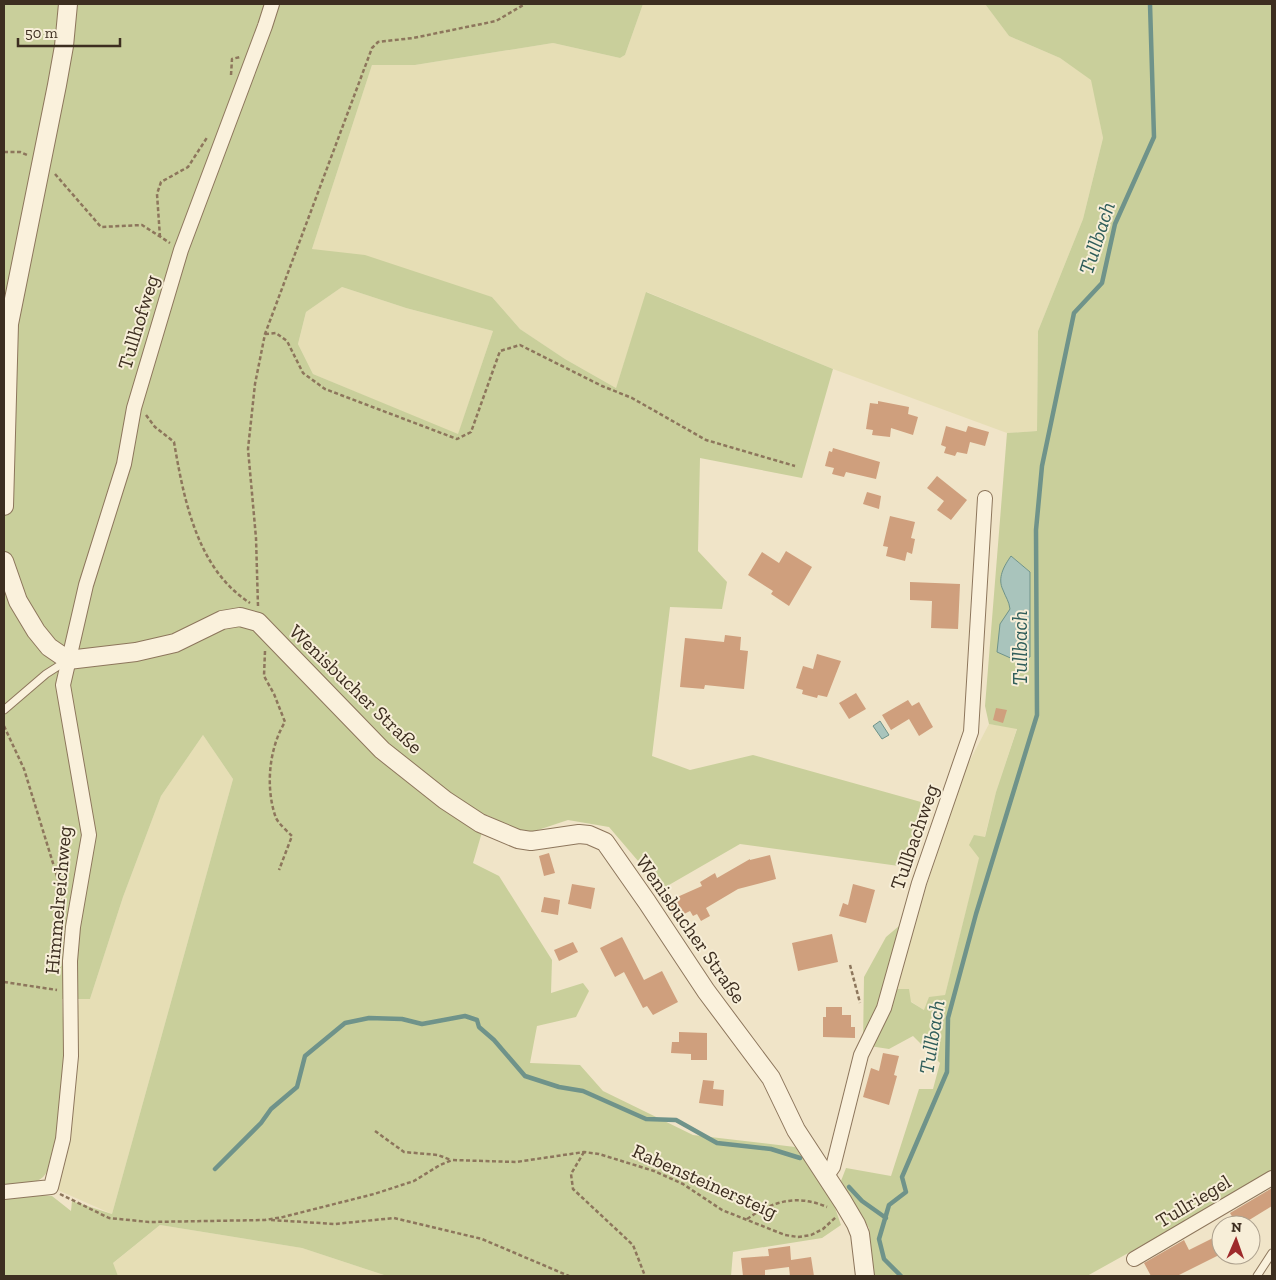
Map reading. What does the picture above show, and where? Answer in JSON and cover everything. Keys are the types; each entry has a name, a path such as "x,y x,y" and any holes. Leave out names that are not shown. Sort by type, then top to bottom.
{"street":[{"path":"4,506 9,324 64,46 68,4"},
{"name":"Tullhofweg","path":"68,660 86,585 124,464 134,408 181,250 272,4"},
{"name":"Tullbachweg","path":"826,1177 833,1167 862,1055 884,1008 918,883 971,732 985,498"},
{"path":"4,561 18,601 36,631 49,647 68,660"},
{"name":"Wenisbucher Straße","path":"68,660 136,652 175,643 222,620 240,617 258,622 382,750 445,800 480,823 518,839 531,841 580,834 588,835 604,842 647,902 706,991 771,1078 796,1130 848,1208 860,1234 865,1276"},
{"name":"Himmelreichweg","path":"51,1187 64,1139 71,1056 70,992 73,927 88,835 63,685 68,660"},
{"name":"Tullriegel","path":"1134,1259 1272,1178"},
{"path":"4,1192 51,1187"}],"lane":[{"path":"4,710 46,674 68,660"},
{"path":"1257,1276 1272,1252"}],"path":[{"path":"134,408 148,416 156,427 174,442 187,509 219,576 238,596 258,608 256,538 248,448 255,384 265,334 372,48 378,42 413,38 496,21 525,4"},
{"path":"230,84 232,59 255,53"},
{"path":"160,237 157,194 161,182 188,167 211,132"},
{"path":"4,152 20,152 42,161 101,227 142,225 181,250"},
{"path":"265,334 276,333 287,341 303,373 325,389 457,439 471,432 500,351 520,345 602,386 632,398 706,440 795,466"},
{"path":"265,629 264,676 274,694 285,722 277,736 270,762 272,798 277,819 292,836 279,870"},
{"path":"4,726 24,769 64,901"},
{"path":"850,965 860,1003"},
{"path":"4,982 70,992"},
{"path":"375,1131 404,1152 438,1155 452,1160"},
{"path":"584,1152 571,1174 573,1189 632,1246 645,1276"},
{"name":"Rabensteinersteig","path":"51,1187 72,1201 109,1218 150,1222 265,1220 283,1218 374,1194 414,1180 440,1164 452,1160 516,1162 584,1152 599,1154 654,1171 683,1184 722,1210 747,1218 785,1235 798,1237 811,1235 848,1208"},
{"path":"747,1218 765,1206 786,1200 806,1199 833,1209 848,1208"},
{"path":"265,1220 335,1224 394,1218 482,1239 569,1276"}],"shaded area":[{"path":"643,4 985,4 1009,36 1060,58 1092,80 1103,138 1083,219 1038,331 1037,431 1007,433 833,369 647,292 616,388 565,359 520,329 492,297 312,249 372,65 415,65 553,43 620,58 625,55"},
{"path":"342,287 406,308 493,331 458,435 313,374 298,344 306,312"},
{"path":"989,724 1017,728 996,792 945,995 924,1010 892,989 965,770"},
{"path":"203,735 233,779 112,1214 51,1187 79,999 90,999 123,897 161,796"},
{"path":"160,1225 302,1248 387,1276 118,1276 112,1264"}],"green space":[{"path":"4,4 643,4 625,55 620,58 553,43 415,65 372,65 312,249 365,255 492,297 520,329 565,359 616,388 646,292 833,369 802,478 700,458 698,551 727,582 722,609 670,607 652,756 690,770 753,755 921,802 906,867 740,844 662,889 609,827 568,820 526,834 487,815 473,863 499,876 552,960 551,993 583,983 589,991 576,1017 537,1026 530,1063 580,1065 603,1091 693,1135 795,1147 832,1199 841,1225 822,1238 733,1252 731,1276 387,1276 302,1248 160,1225 113,1263 118,1276 4,1276 4,1199 27,1194 52,1196 71,1211 72,1201 112,1214 233,779 203,735 161,796 123,897 90,999 62,999 64,1091 58,1142 52,1162 44,1176 36,1182 4,1187","holes":["342,287 406,308 493,331 458,434 313,374 298,344 306,312"]},
{"path":"985,4 1272,4 1272,1173 1087,1276 873,1276 869,1228 841,1181 846,1168 891,1176 919,1089 933,1089 940,1063 913,1036 889,1049 863,1045 864,977 886,937 918,910 893,989 909,989 911,1002 924,1010 929,997 945,995 979,858 969,845 974,835 985,837 996,792 1017,729 989,724 985,706 1007,433 1037,431 1038,331 1083,219 1103,138 1091,80 1060,58 1009,36","holes":["1011,556 1030,572 1030,656 1000,625 1011,609"]}],"water":[{"path":"1011,556 1030,572 1030,657 1015,660 997,652 1000,624 1010,609 1001,586 1001,577"},
{"path":"880,721 889,735 882,739 873,726"}],"building":[{"path":"878,401 909,407 908,414 918,417 913,435 891,428 890,437 872,435 873,430 866,429 870,403 878,404"},
{"path":"946,426 966,432 968,426 989,432 985,446 970,442 967,454 957,452 955,456 944,453 946,447 941,445"},
{"path":"833,448 880,462 876,479 846,472 844,477 832,474 834,468 825,466 829,451 832,452"},
{"path":"937,476 967,500 951,520 937,510 944,501 927,488"},
{"path":"867,492 881,496 879,509 863,504"},
{"path":"890,516 915,522 911,538 915,539 912,554 907,552 905,561 886,556 888,547 883,546"},
{"path":"786,551 812,567 789,606 771,594 773,591 748,575 762,552 779,563"},
{"path":"910,582 960,584 958,629 931,628 932,601 910,600"},
{"path":"725,635 741,637 740,650 748,651 744,689 705,685 704,689 680,687 685,638 724,642"},
{"path":"817,654 841,661 827,697 818,695 817,698 802,694 803,690 796,688 803,666 813,669"},
{"path":"856,693 866,709 849,719 839,703"},
{"path":"908,700 912,706 919,702 933,727 919,736 909,719 891,730 882,715"},
{"path":"996,708 1007,710 1003,723 993,720"},
{"path":"549,853 555,873 544,876 539,856"},
{"path":"770,855 776,879 738,889 706,908 710,916 701,921 697,914 693,916 690,911 674,919 666,902 702,886 700,882 715,873 717,878 750,859"},
{"path":"572,884 595,888 591,909 568,904"},
{"path":"853,884 875,890 866,923 839,916 843,903 848,905"},
{"path":"544,897 560,900 558,915 541,912"},
{"path":"832,934 838,962 798,971 792,943"},
{"path":"622,937 644,980 662,971 678,1002 653,1015 647,1006 643,1008 624,972 615,977 600,948"},
{"path":"573,942 578,952 559,961 554,950"},
{"path":"826,1007 842,1007 842,1015 851,1015 851,1027 855,1027 855,1038 823,1037 823,1017 826,1017"},
{"path":"679,1032 707,1033 707,1060 691,1060 691,1054 671,1053 672,1042 679,1042"},
{"path":"883,1053 899,1056 894,1075 897,1076 889,1105 863,1097 871,1068 879,1071"},
{"path":"703,1080 714,1081 713,1089 724,1090 723,1106 699,1103"},
{"path":"1272,1188 1272,1206 1257,1215 1231,1215 1230,1213"},
{"path":"1211,1239 1211,1259 1177,1276 1151,1276 1144,1263 1184,1240 1189,1250"},
{"path":"790,1246 791,1260 811,1257 814,1276 790,1276 789,1267 765,1270 765,1276 743,1276 741,1258 769,1256 768,1249"}],"waterway":[{"name":"Tullbach","path":"901,1276 884,1259 879,1239 889,1205 906,1192 902,1177 947,1072 948,1018 976,914 1037,715 1036,530 1042,466 1074,313 1102,283 1115,224 1154,137 1150,4"},
{"path":"215,1169 261,1123 271,1109 297,1087 305,1056 345,1023 369,1018 402,1019 422,1024 465,1016 477,1020 479,1027 494,1040 525,1076 559,1087 583,1091 646,1119 676,1120 717,1143 771,1149 800,1158"},
{"path":"849,1187 862,1201 886,1218"}]}
